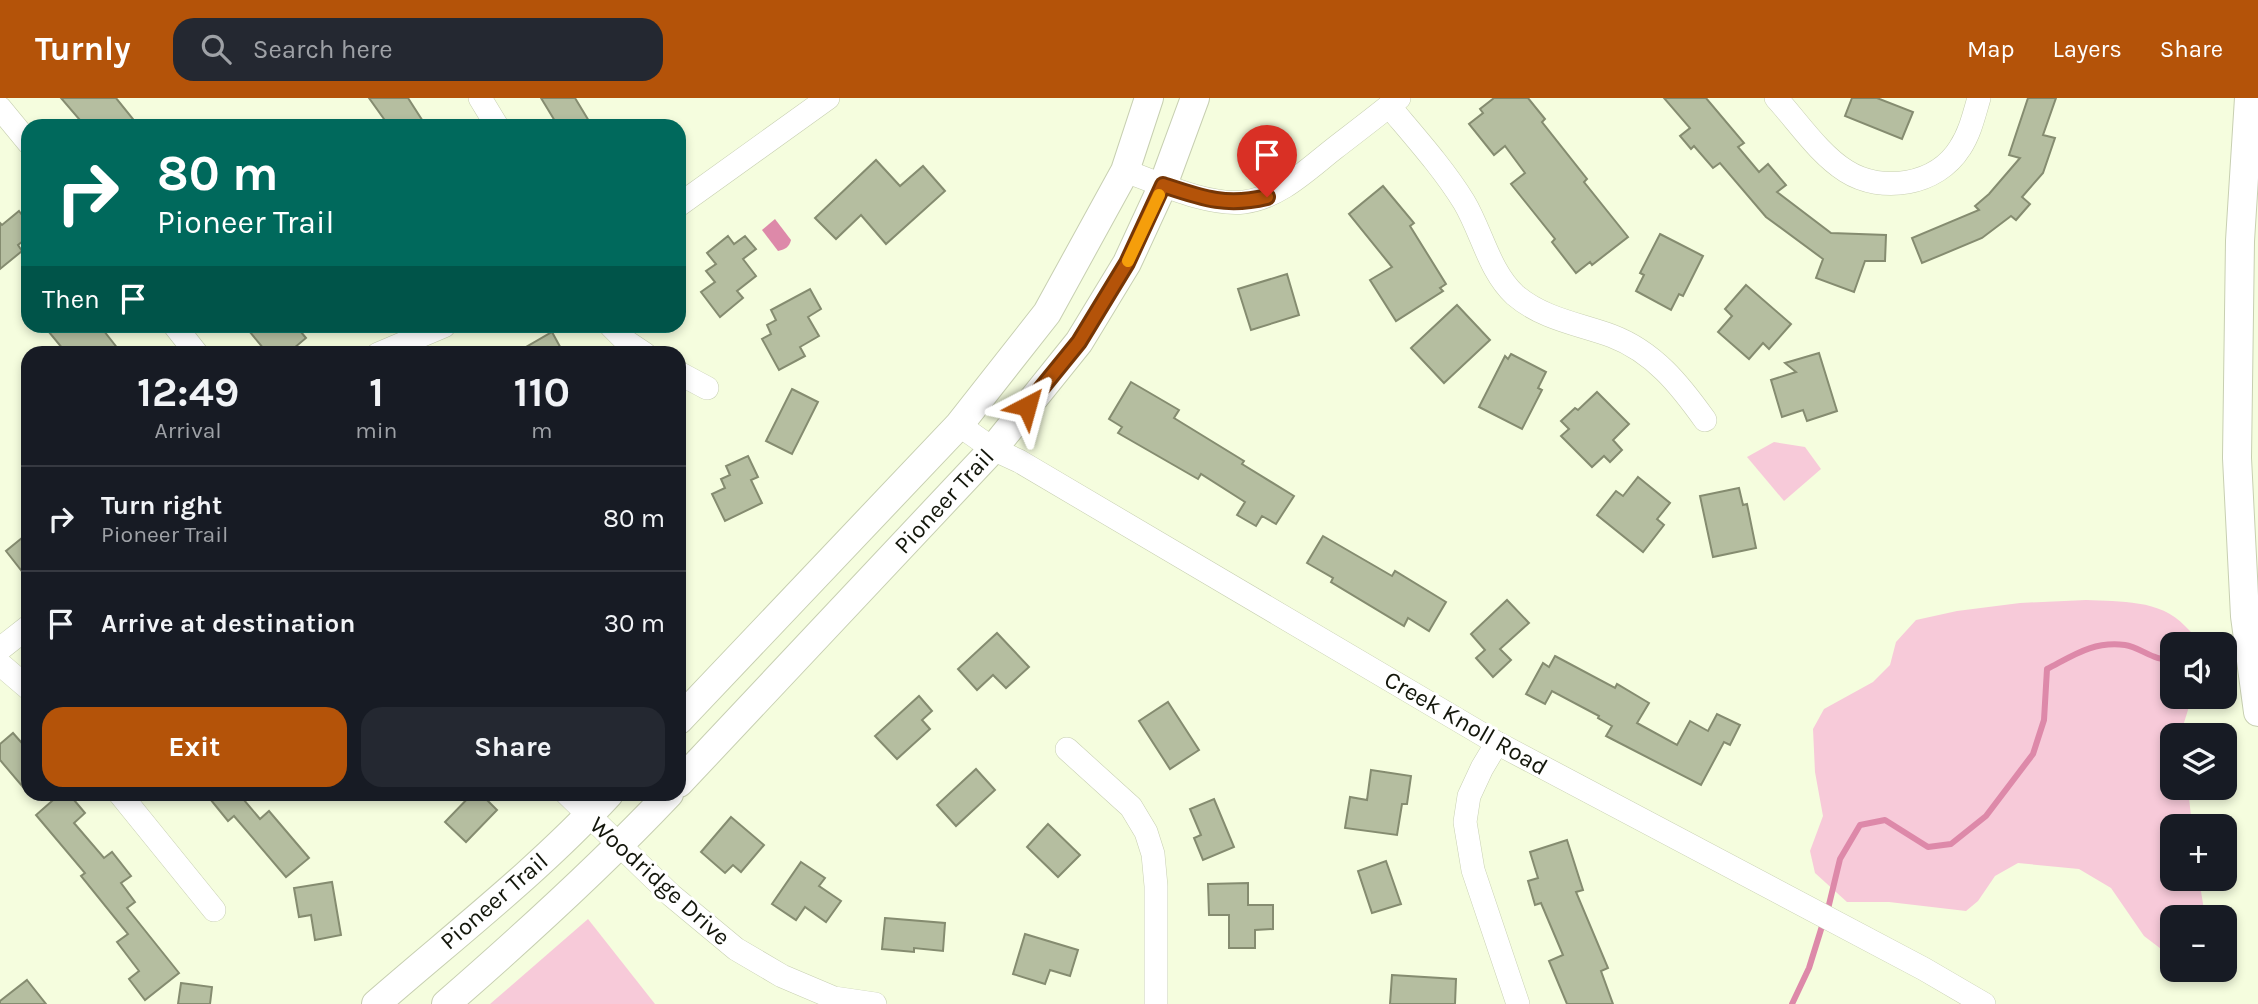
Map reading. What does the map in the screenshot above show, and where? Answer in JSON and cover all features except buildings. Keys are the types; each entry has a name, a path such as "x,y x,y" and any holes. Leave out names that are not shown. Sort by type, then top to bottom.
{"main road":[{"name":"Pioneer Trail","path":"686,713 959,425 1047,313 1125,171 1149,98"},
{"name":"Pioneer Trail","path":"686,776 993,449 1079,342 1127,263 1163,185 1195,98"},
{"path":"2249,98 2240,241 2237,458 2245,616 2258,712"},
{"name":"Pioneer Trail","path":"376,1004 521,878 602,801"},
{"name":"Pioneer Trail","path":"446,1004 543,920 621,845 662,801"}],"street":[{"path":"480,98 493,119"},
{"path":"686,200 828,98"},
{"path":"1776,98 1828,157 1846,171 1865,180 1885,184 1907,183 1927,176 1945,164 1959,150 1967,136 1979,98"},
{"path":"1125,171 1219,201 1243,202 1267,197 1291,182 1394,102 1463,201 1478,226 1498,274 1515,294 1541,312 1614,337 1637,348 1679,383 1705,420"},
{"path":"0,108 21,134"},
{"path":"397,346 428,333"},
{"path":"618,333 633,346"},
{"path":"686,377 707,388"},
{"name":"Creek Knoll Road","path":"959,425 993,449 1019,461 1497,743 1924,969 1984,1004"},
{"path":"0,649 21,632"},
{"path":"0,664 21,682"},
{"path":"1497,743 1469,796 1465,822 1473,870 1517,1004"},
{"path":"1067,749 1130,807 1146,832 1153,854 1156,886 1156,1004"},
{"path":"126,801 214,910"},
{"name":"Woodridge Drive","path":"573,801 697,919 736,949 782,976 834,1001 875,1004"}],"shaded area":[{"path":"775,219 791,240 787,247 778,251 762,230"},
{"path":"1774,442 1805,447 1821,469 1784,501 1747,457"},
{"path":"2086,600 2152,606 2175,617 2191,632 2160,632 2160,709 2188,709 2184,723 2160,723 2160,800 2189,800 2191,814 2160,814 2160,891 2201,891 2203,905 2160,905 2160,948 2144,936 2111,888 2079,869 2018,863 1995,876 1978,901 1966,911 1889,902 1847,902 1815,873 1810,851 1823,816 1815,772 1813,729 1824,709 1873,682 1890,665 1896,642 1916,620 1957,611 2020,603"},
{"path":"588,919 655,1004 490,1004"}],"waterway":[{"path":"2237,640 2243,639"},
{"path":"1827,913 1840,859 1860,825 1885,820 1928,847 1951,844 1986,816 2033,754 2044,720 2047,669 2084,650 2103,645 2131,646 2160,658"},
{"path":"1792,1004 1809,968 1823,923"}],"slow traffic":[{"path":"1128,261 1159,195"}],"route":[{"path":"1027,406 1079,342 1127,263 1163,185 1219,201 1243,202 1267,197"}]}
